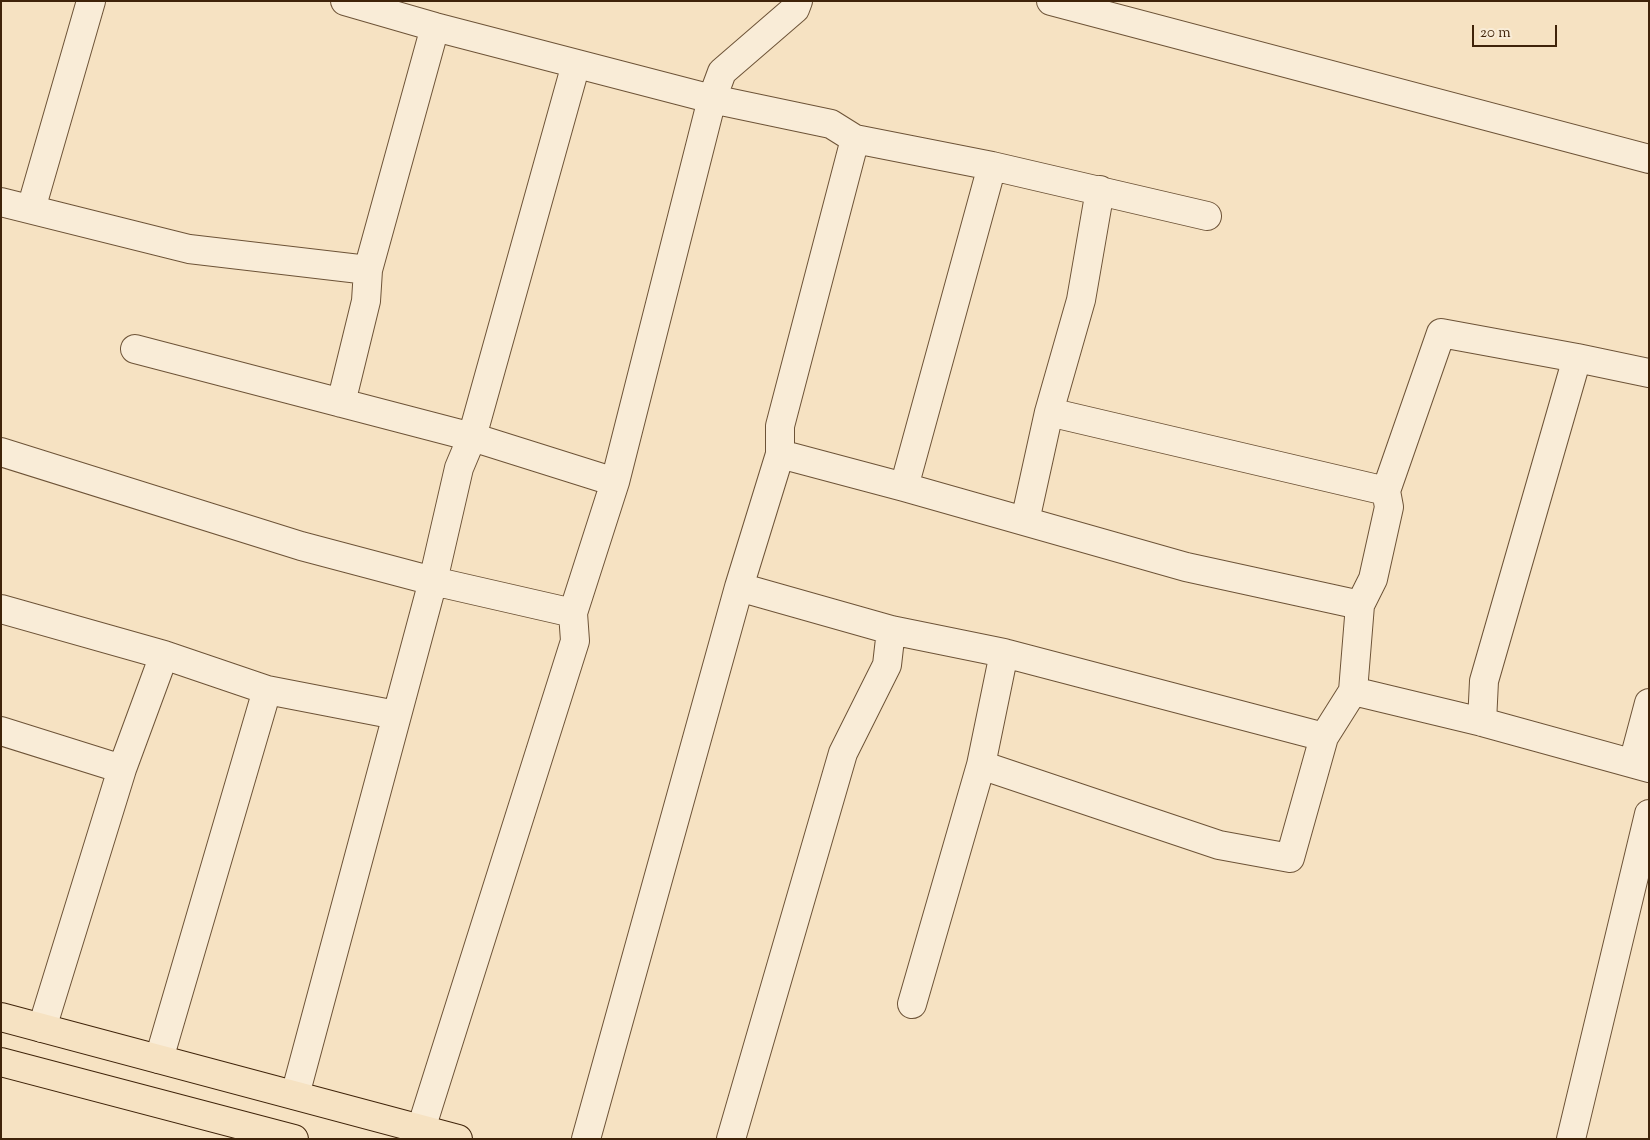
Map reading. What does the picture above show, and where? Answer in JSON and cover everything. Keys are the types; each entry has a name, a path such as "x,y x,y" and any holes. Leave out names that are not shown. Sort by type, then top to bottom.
{"main road":[{"path":"1,1017 295,1095 421,1134 458,1139"},
{"path":"1,1062 228,1130 294,1139"}],"street":[{"path":"31,209 91,1"},
{"path":"345,1 435,27 712,99 831,124 855,139 992,166 1207,216"},
{"path":"421,1134 575,641 573,614 615,482 712,99 722,72 795,10 798,1"},
{"path":"1051,1 1649,159"},
{"path":"341,402 366,301 368,270 435,27"},
{"path":"295,1095 396,715 434,580 459,468 472,437 576,64"},
{"path":"586,1139 739,587 780,454 780,426 855,139"},
{"path":"904,487 992,166"},
{"path":"1025,521 1049,412 1081,300 1100,190"},
{"path":"1,202 188,249 368,270"},
{"path":"980,764 1219,845 1290,858 1324,737 1353,692 1360,605 1374,579 1389,507 1386,491 1441,333 1649,372"},
{"path":"135,349 472,437 615,482"},
{"path":"1482,722 1484,681 1577,358"},
{"path":"1049,412 1386,491"},
{"path":"1,452 301,546 573,614"},
{"path":"780,454 1186,567 1360,605"},
{"path":"739,587 891,630 1004,653 1324,737"},
{"path":"1,609 164,655 267,690 396,715"},
{"path":"731,1139 843,753 887,665 891,630"},
{"path":"912,1004 980,764 1004,653"},
{"path":"42,1028 122,769 164,655"},
{"path":"159,1059 267,690"},
{"path":"1353,692 1482,722 1641,765 1649,703"},
{"path":"1,731 122,769"},
{"path":"1571,1139 1572,1128 1649,814"}]}
